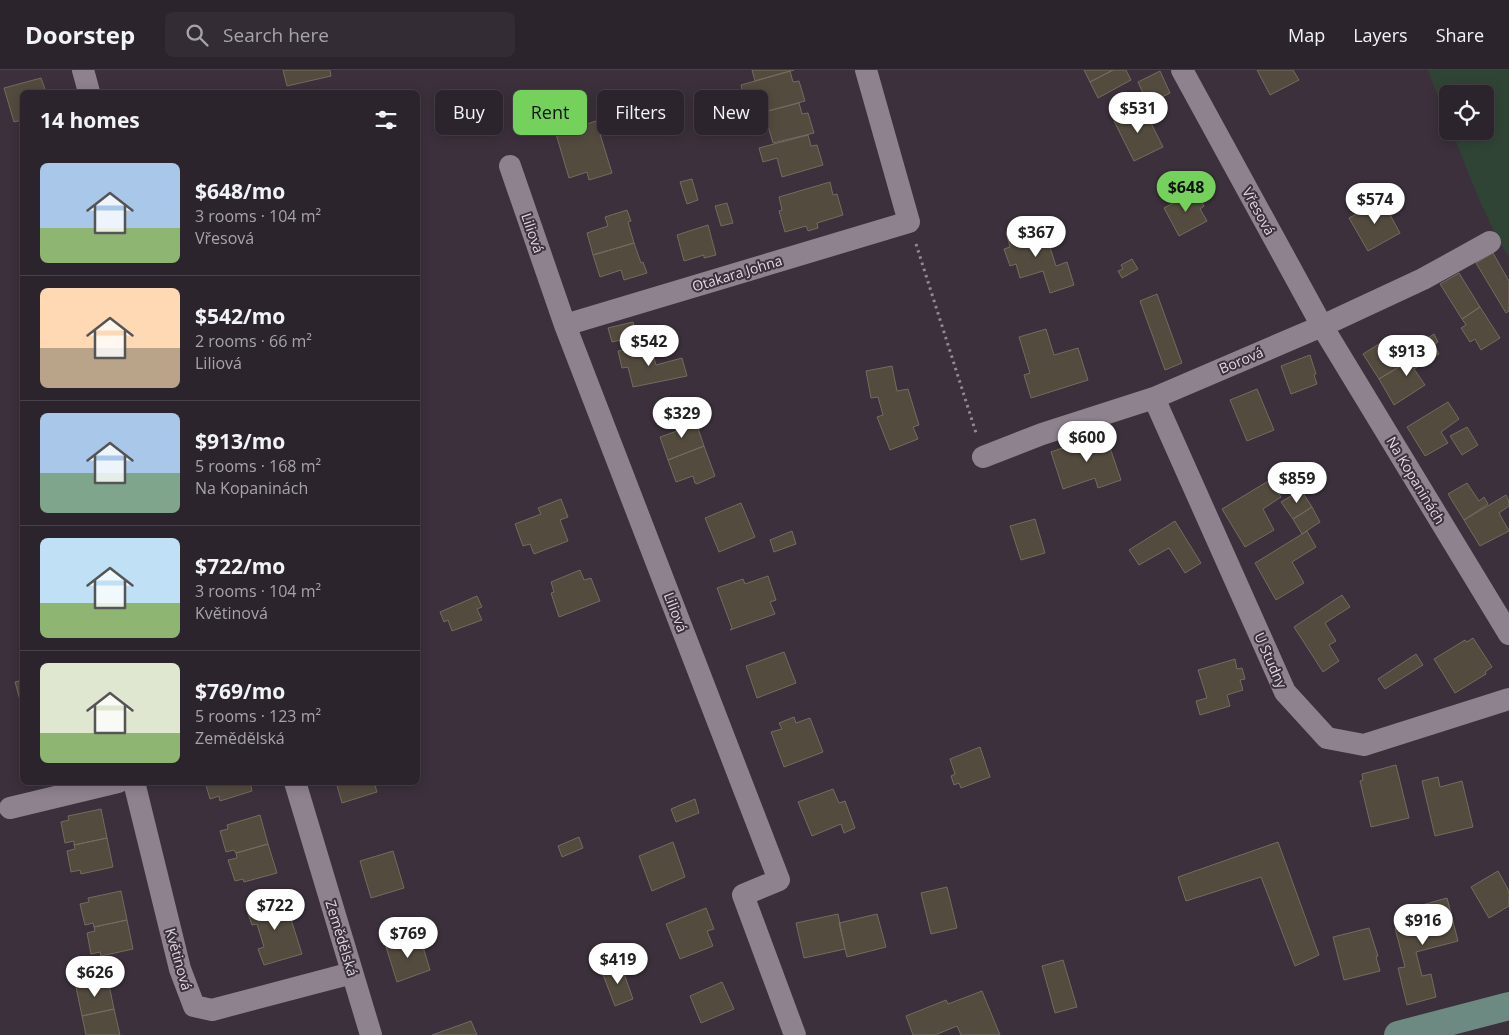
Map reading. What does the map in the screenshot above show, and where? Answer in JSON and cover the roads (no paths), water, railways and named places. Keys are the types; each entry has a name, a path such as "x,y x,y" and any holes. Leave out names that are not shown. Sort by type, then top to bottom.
{"main road":[{"path":"1398,1035 1509,1006"}],"street":[{"path":"83,70 88,90"},
{"name":"Otakara Johna","path":"565,325 909,222 866,70"},
{"name":"Vřesová","path":"1182,70 1322,326"},
{"name":"Liliová","path":"510,166 565,325 779,880 743,895 795,1035"},
{"name":"Borová","path":"983,457 1042,434 1154,398 1322,326 1423,279 1490,242"},
{"name":"Na Kopaninách","path":"1322,326 1509,634"},
{"name":"U Studny","path":"1154,398 1285,692 1327,738 1364,745 1509,699"},
{"path":"10,808 106,785"},
{"name":"Květinová","path":"135,785 180,969 194,1006 212,1010 352,973"},
{"name":"Zemědělská","path":"296,785 371,1035"}]}
